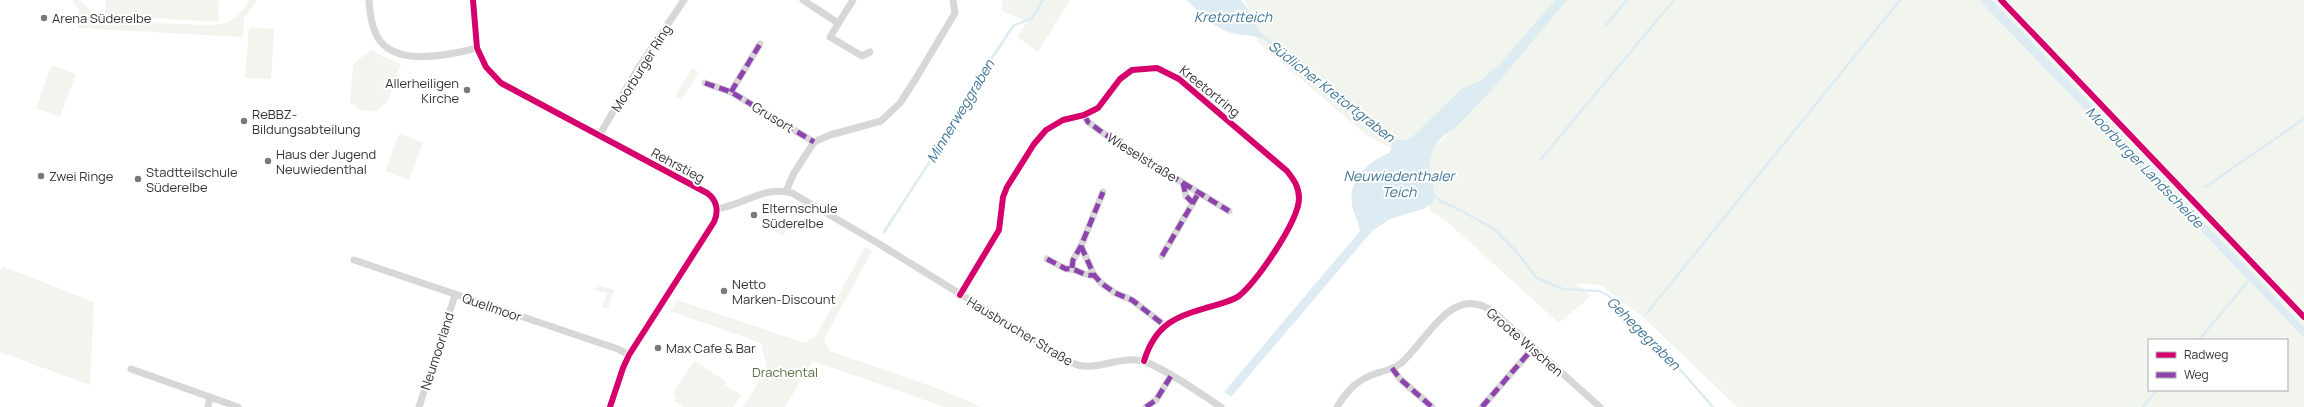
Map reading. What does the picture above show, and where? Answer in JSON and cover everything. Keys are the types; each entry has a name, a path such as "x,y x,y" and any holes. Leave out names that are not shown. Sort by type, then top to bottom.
{"street":[{"path":"369,0 370,15 377,37 394,52 412,57 457,53 477,48"},
{"name":"Rehrstieg","path":"473,0 477,48 486,66 501,82 707,193 714,200 717,209"},
{"name":"Moorburger Ring","path":"599,136 637,70 684,0"},
{"path":"803,0 838,23"},
{"path":"853,0 830,37 862,56 870,52"},
{"path":"786,191 794,173 814,142 830,135 881,122 900,103 954,13 953,0"},
{"path":"731,92 760,44"},
{"name":"Kreetortring","path":"960,295 997,234 1005,192 1034,144 1046,130 1057,122 1084,115 1100,105 1127,72 1147,68 1162,70 1179,79 1242,131 1287,171 1297,187 1298,204 1293,220 1263,268 1242,292 1231,300 1192,311 1164,325"},
{"name":"Grusort","path":"705,83 731,92 814,142"},
{"name":"Wieselstraße","path":"1084,115 1088,122 1103,133 1183,183 1186,196 1194,203"},
{"path":"1183,183 1198,194 1229,211"},
{"name":"Hausbrucher Straße","path":"717,209 732,206 767,192 786,191 804,199 1075,365 1090,368 1130,360 1144,361 1222,407"},
{"path":"1072,268 1073,260 1081,246 1103,192"},
{"path":"1162,256 1198,194"},
{"path":"610,407 623,368 630,354 713,225 717,209"},
{"path":"1081,246 1094,275 1107,288 1132,300 1164,325 1148,350 1144,361"},
{"path":"1048,259 1066,269 1072,268 1088,276 1094,275"},
{"name":"Quellmoor","path":"354,260 630,354"},
{"name":"Neumoorland","path":"419,407 455,295"},
{"name":"Groote Wischen","path":"1337,407 1348,390 1356,382 1392,368 1408,356 1446,313 1469,304 1482,306 1491,310 1600,407"},
{"path":"1482,407 1533,348"},
{"path":"1392,368 1400,379 1432,407"},
{"path":"130,369 238,407"},
{"path":"1146,407 1156,400 1171,376"},
{"path":"208,407 210,397"}],"green space":[{"path":"72,0 80,0 95,14 109,19 215,25 223,24 239,15 249,0 257,0 244,19 243,37 78,28 79,10"},
{"path":"106,0 219,0 218,22 105,15"},
{"path":"1003,0 1070,0 1038,52 1017,37 1027,22 1001,10"},
{"path":"1243,0 1979,0 2304,338 2304,407 1737,407 1645,319 1600,285 1576,283 1591,296 1559,323 1444,219 1429,210 1425,152 1441,141 1485,94 1396,151 1365,134 1257,41 1257,21"},
{"path":"1992,0 1998,0 2304,320 2304,327"},
{"path":"2003,0 2304,0 2304,313"},
{"path":"249,27 274,29 271,79 245,78"},
{"path":"371,50 401,64 387,102 375,112 359,109 350,102 353,64"},
{"path":"52,65 76,74 60,117 36,108"},
{"path":"692,68 699,72 681,100 675,96"},
{"path":"399,134 423,142 409,180 385,171"},
{"path":"772,224 786,232 783,236 770,228"},
{"name":"Drachental","path":"865,247 872,251 824,339 830,351 945,391 981,407 945,407 813,361 785,407 743,407 767,368 761,343 670,311 677,300 805,343 816,336"},
{"path":"2,266 94,302 90,385 0,352 0,272"},
{"path":"601,286 614,290 608,309 602,307 607,293 592,289"},
{"path":"694,361 727,382 725,385 741,395 734,407 684,407 674,401 677,397 673,394"}],"water":[{"path":"1186,0 1241,0 1249,10 1261,33 1385,134 1400,141 1410,139 1461,89 1480,81 1500,64 1555,0 1567,0 1489,93 1461,122 1441,138 1435,146 1430,165 1434,195 1433,203 1423,209 1390,219 1372,231 1231,397 1224,392 1360,231 1352,204 1353,187 1362,172 1368,166 1382,156 1390,153 1392,144 1377,134 1265,40 1228,32 1216,26"},
{"name":"Moorburger Landscheide","path":"1979,0 1992,0 2304,327 2304,338"}],"waterway":[{"name":"Minnerweggraben","path":"884,232 960,115 980,76 1013,26 1032,18 1043,0"},
{"path":"1606,25 1627,0"},
{"path":"1541,159 1674,0"},
{"path":"1647,313 1900,0"},
{"path":"2205,187 2304,119"},
{"name":"Gehegegraben","path":"1432,194 1441,201 1494,229 1516,251 1537,278 1563,289 1599,291 1609,296 1650,344 1677,366 1713,407"},
{"path":"2200,339 2250,279"},
{"path":"2143,407 2156,391"}],"marked path":[{"path":"731,92 760,44"},
{"path":"705,83 731,92 814,142"},
{"path":"1084,115 1088,122 1103,133 1183,183 1186,196 1193,203"},
{"path":"1183,183 1229,211"},
{"path":"1072,268 1073,260 1081,246 1103,192"},
{"path":"1162,256 1198,194"},
{"path":"1081,246 1094,275 1101,283 1115,293 1132,300 1164,325"},
{"path":"1047,259 1066,269 1073,269 1086,275 1094,275"},
{"path":"1482,407 1533,348"},
{"path":"1392,368 1400,379 1432,407"},
{"path":"1146,407 1156,400 1171,376"}],"cycle path":[{"path":"473,0 477,48 486,67 501,83 707,193 715,202 717,210 714,222 629,355 610,407"},
{"path":"2001,0 2304,317"},
{"path":"960,295 999,230 1003,197 1007,187 1034,144 1046,130 1063,120 1084,115 1098,108 1120,79 1132,70 1157,68 1179,79 1287,171 1296,184 1299,198 1297,208 1285,235 1256,278 1247,288 1239,296 1227,302 1189,313 1170,323 1155,337 1144,361"}],"place":[{"name":"Arena Süderelbe","path":"44,18"},
{"name":"Allerheiligen Kirche","path":"467,90"},
{"name":"ReBBZ- Bildungsabteilung","path":"244,121"},
{"name":"Haus der Jugend Neuwiedenthal","path":"268,161"},
{"name":"Zwei Ringe","path":"41,176"},
{"name":"Stadtteilschule Süderelbe","path":"138,179"},
{"name":"Elternschule Süderelbe","path":"754,215"},
{"name":"Netto Marken-Discount","path":"724,291"},
{"name":"Max Cafe & Bar","path":"658,348"}],"water label":[{"name":"Kretortteich","path":"1233,16"},
{"name":"Südlicher Kretortgraben","path":"1332,91"},
{"name":"Neuwiedenthaler Teich","path":"1399,184"}]}
